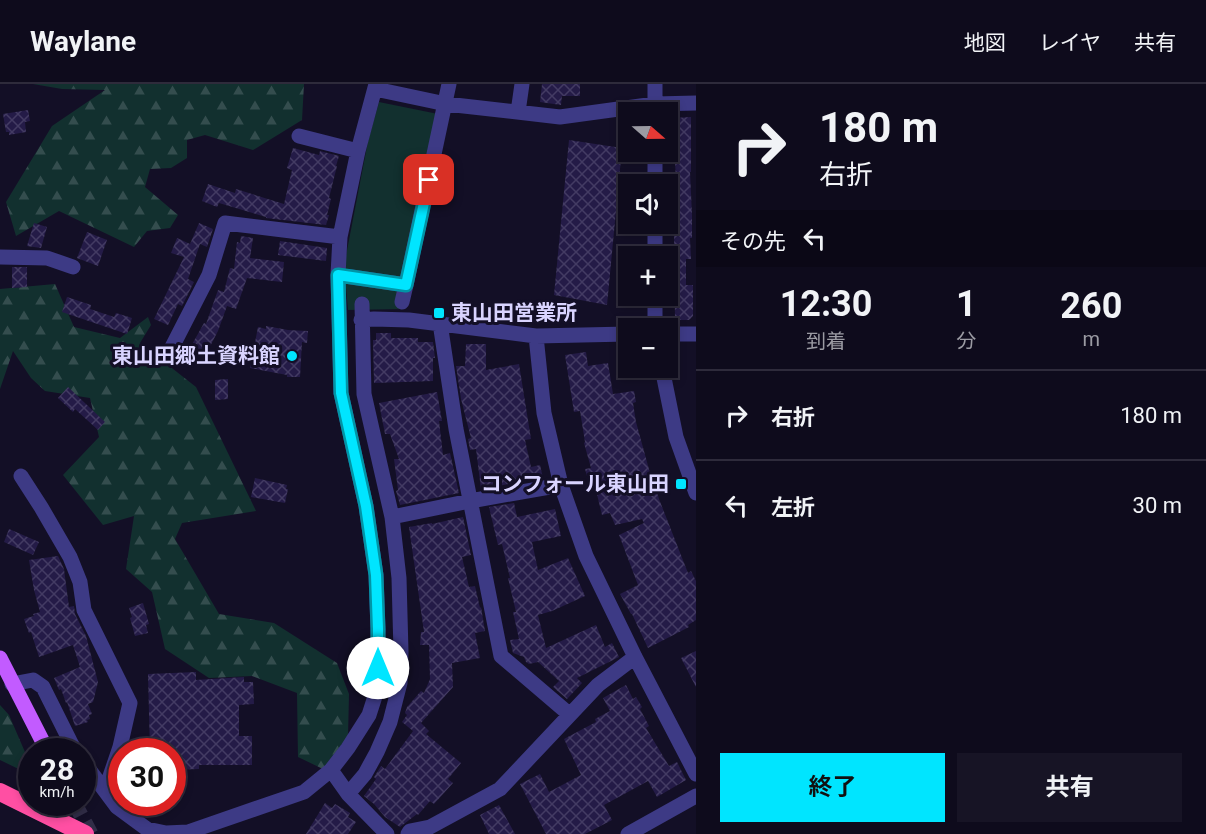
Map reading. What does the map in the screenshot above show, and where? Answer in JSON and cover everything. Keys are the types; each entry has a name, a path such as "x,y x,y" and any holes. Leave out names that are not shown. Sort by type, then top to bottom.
{"highway":[{"path":"0,792 85,834"}],"main road":[{"path":"0,658 41,738"}],"street":[{"path":"402,302 449,84"},
{"path":"518,112 522,84"},
{"path":"655,84 655,102"},
{"path":"96,779 117,807 147,829 166,833 188,832 304,792 331,770 369,715 378,687 376,575 366,506 341,393 338,275 340,237 358,151 376,86 446,104 560,117 618,112"},
{"path":"678,105 696,103"},
{"path":"299,136 358,151"},
{"path":"170,351 209,275 225,222 340,237"},
{"path":"0,257 47,258 73,267"},
{"path":"338,275 406,285"},
{"path":"348,794 365,774 390,722 400,683 401,652 399,578 392,517 364,394 362,304"},
{"path":"361,320 440,323 536,336 618,334"},
{"path":"440,323 456,429 501,656 569,714"},
{"path":"678,334 696,334"},
{"path":"536,336 544,413 561,485 586,556 696,774"},
{"path":"664,378 676,436 696,493"},
{"path":"21,476 70,557 80,582 84,609 130,703 120,747 105,791"},
{"path":"392,517 561,485"},
{"path":"408,834 410,831 430,827 500,789 598,685 635,657"},
{"path":"12,684 33,680 43,687 68,738"},
{"path":"331,770 348,794 387,834"},
{"path":"628,834 696,796"}],"green space":[{"path":"33,84 304,84 302,120 253,150 205,135 187,140 187,158 171,168 150,169 145,187 178,215 170,228 147,231 134,247 59,211 16,236 6,202 52,126 105,90 62,89"},
{"path":"379,102 443,115 443,121 405,309 348,310 344,266 368,141"},
{"path":"55,284 74,327 120,338 148,317 151,325 140,343 196,387 256,511 182,523 175,539 219,614 274,623 337,663 349,694 348,736 323,769 298,757 297,693 252,676 209,678 165,649 152,592 126,569 134,516 103,525 63,475 99,437 90,398 45,391 31,378 13,351 0,389 0,289"},
{"path":"0,705 9,715 19,738 18,769 0,760"}],"building":[{"path":"542,84 580,84 580,96 562,96 561,105 540,102"},
{"path":"28,110 30,121 25,122 26,132 9,135 9,132 6,132 3,114"},
{"path":"691,117 692,238 690,238 691,259 686,259 686,285 693,285 693,316 689,320 675,318 675,306 678,306 678,246 674,246 674,234 678,234 678,174 676,174 675,162 678,162 678,118"},
{"path":"569,140 618,147 618,162 621,162 607,305 554,295"},
{"path":"293,148 319,155 320,151 339,156 329,198 331,199 326,225 266,218 219,203 217,207 202,201 208,184 235,193 236,189 284,204 292,170 287,168"},
{"path":"34,223 47,227 41,248 27,246"},
{"path":"199,223 213,229 207,247 200,244 188,279 194,282 182,306 178,304 168,325 154,319 184,257 171,253 177,238 190,244"},
{"path":"87,232 107,240 98,266 77,258"},
{"path":"241,236 253,238 250,258 284,262 282,282 247,278 236,309 227,306 218,331 205,356 190,348 204,323 206,324 218,290 224,292 230,268 234,269 237,242 240,243"},
{"path":"280,241 327,248 326,261 278,255"},
{"path":"12,267 27,267 27,287 12,288"},
{"path":"67,297 91,305 90,309 114,317 116,313 132,318 127,334 62,312"},
{"path":"266,326 308,331 307,343 302,342 300,377 287,377 287,375 250,368 258,327 266,329"},
{"path":"376,333 391,333 391,338 418,338 418,342 433,342 435,358 433,358 433,381 374,383 373,340 376,340"},
{"path":"466,344 486,344 486,370 519,364 531,439 525,440 531,467 540,465 543,478 481,489 476,449 470,450 468,439 471,438 461,399 456,366 465,366"},
{"path":"586,352 588,366 608,363 613,394 634,391 636,422 650,473 688,573 691,571 696,581 696,620 688,625 689,627 648,648 620,594 638,585 619,535 644,523 642,519 615,525 610,513 602,515 594,482 589,483 585,469 591,468 584,443 580,411 574,412 565,355"},
{"path":"228,379 228,399 215,400 215,380"},
{"path":"68,387 105,422 98,430 75,409 73,412 58,398"},
{"path":"437,392 442,421 439,421 443,455 450,453 459,493 400,505 396,491 398,490 394,459 399,459 390,434 385,434 379,403"},
{"path":"255,478 287,485 285,503 251,497"},
{"path":"514,503 517,517 555,509 561,536 532,542 538,570 568,558 585,596 538,615 546,648 596,625 605,647 612,643 619,657 577,678 582,683 567,699 553,687 559,681 538,662 529,664 524,657 513,653 510,640 519,639 513,612 516,612 502,544 498,545 489,507"},
{"path":"463,517 471,555 462,557 469,587 475,586 485,631 475,633 480,658 452,663 453,687 421,723 429,731 426,734 461,763 448,779 453,783 434,804 430,801 418,815 400,827 385,817 364,796 376,779 374,777 381,766 385,769 413,731 402,722 407,715 405,713 407,707 421,691 424,693 430,679 429,645 420,645 421,632 424,632 409,527"},
{"path":"9,529 39,542 33,555 4,542"},
{"path":"58,556 64,569 69,607 74,606 75,614 86,636 98,682 93,702 88,704 92,714 89,715 90,719 87,720 88,722 75,726 67,702 54,678 80,667 73,645 39,657 24,619 40,612 29,560"},
{"path":"143,603 149,624 146,625 148,633 135,636 129,608"},
{"path":"696,651 696,687 681,658"},
{"path":"196,672 196,680 244,677 244,682 253,682 254,704 239,705 239,736 252,736 252,765 199,765 199,769 186,769 186,738 150,738 148,674"},
{"path":"626,685 633,699 636,697 642,707 640,709 649,726 646,728 669,766 677,762 686,780 657,797 648,781 604,805 612,820 585,834 546,834 520,784 540,774 549,792 581,775 564,739 596,722 595,719 610,711 603,698"},
{"path":"325,803 332,808 335,804 350,813 348,817 356,822 348,834 306,834"},
{"path":"499,805 515,834 489,834 480,815"}],"tunnel":[{"path":"81,816 91,834"}],"place":[{"name":"東山田営業所","path":"439,313"},
{"name":"東山田郷土資料館","path":"292,356"},
{"name":"コンフォール東山田","path":"681,484"}],"route":[{"path":"378,668 376,575 366,506 341,393 338,275 406,285 429,180"}]}
